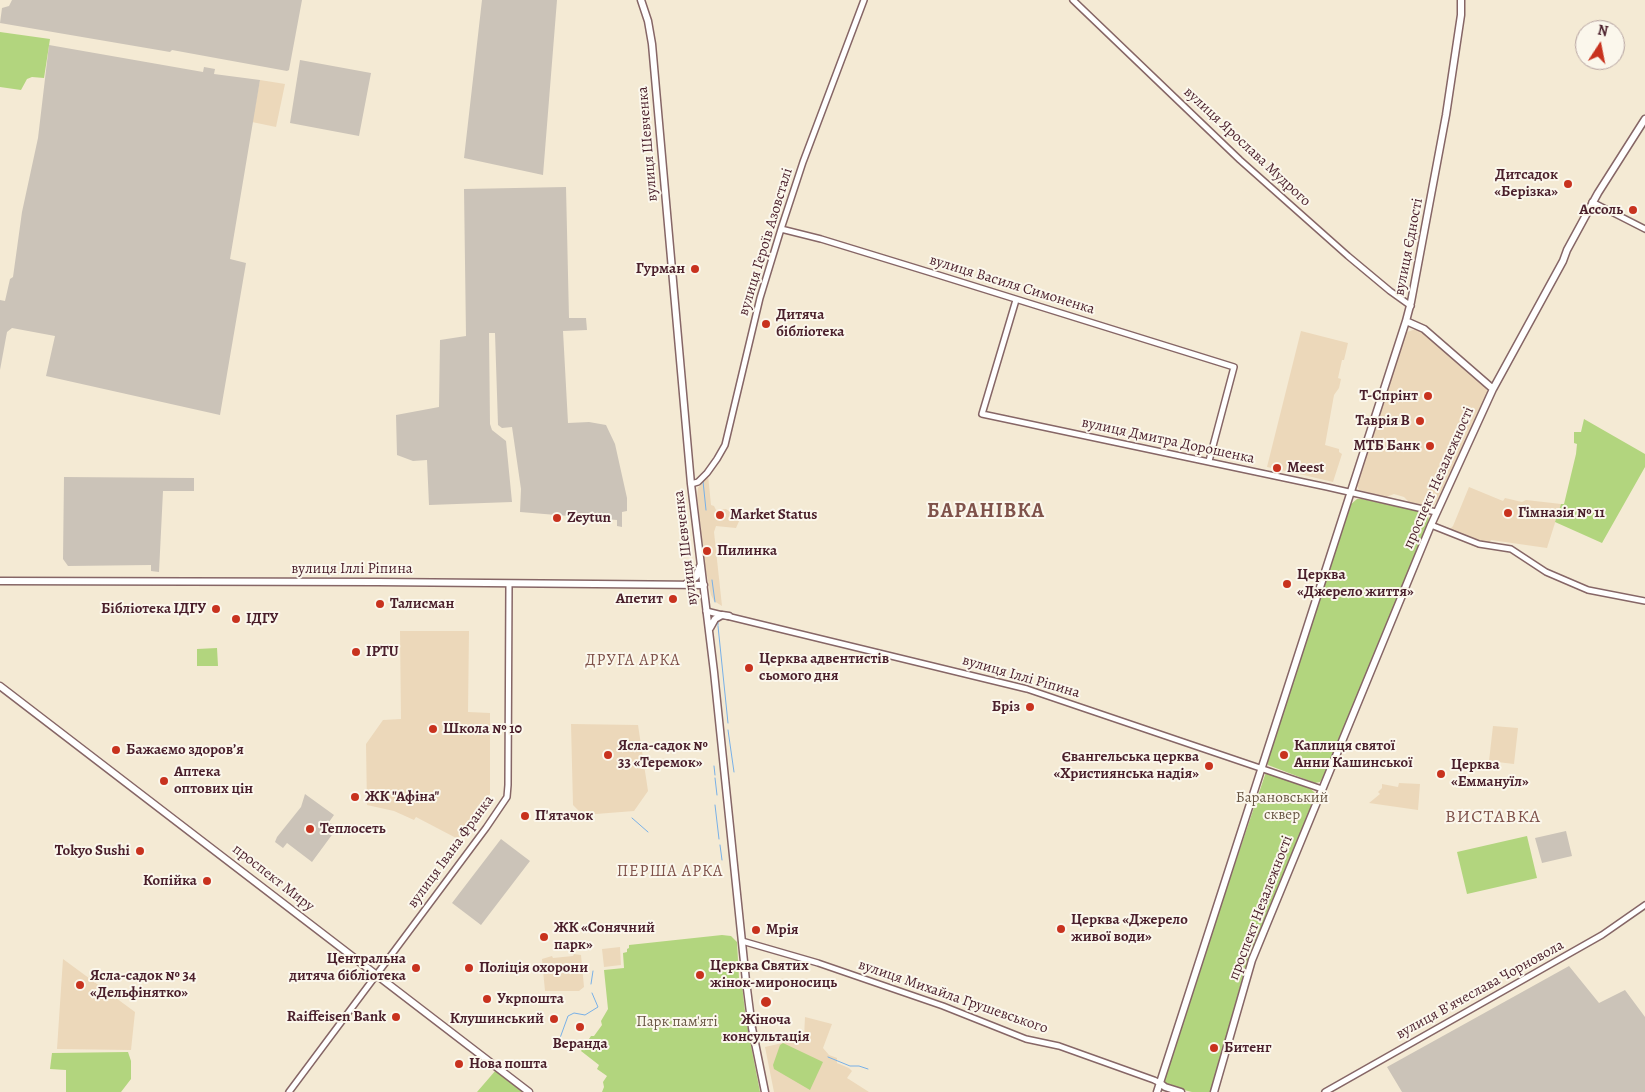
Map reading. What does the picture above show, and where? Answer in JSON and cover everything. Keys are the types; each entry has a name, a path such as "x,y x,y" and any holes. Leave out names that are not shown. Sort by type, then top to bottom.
{"main road":[{"name":"вулиця Шевченка","path":"641,0 648,21 652,44 691,484 704,585 751,1020 765,1092"},
{"name":"вулиця Єдності","path":"1352,492 1410,306 1446,115 1462,0"},
{"name":"проспект Незалежності","path":"1214,1092 1248,970 1436,512 1493,389 1563,261 1566,250 1592,202 1645,119"},
{"path":"1406,321 1424,329 1493,389"},
{"path":"1157,1092 1352,492"},
{"path":"678,585 689,582 696,577 700,560"},
{"name":"вулиця Іллі Ріпина","path":"0,581 704,585"},
{"path":"709,635 711,625 715,619 729,616"},
{"name":"проспект Миру","path":"0,686 529,1092"},
{"name":"вулиця Михайла Грушевського","path":"1160,1083 1165,1087 1181,1092"}],"street":[{"name":"вулиця Героїв Азовсталі","path":"691,484 698,482 718,460 725,445 760,298 781,229 803,162 864,0"},
{"name":"вулиця Ярослава Мудрого","path":"1073,0 1240,160 1348,256 1410,306"},
{"path":"1592,202 1645,229"},
{"name":"вулиця Василя Симоненка","path":"781,229 826,241 1234,367 1209,462"},
{"name":"вулиця Дмитра Дорошенка","path":"1016,300 982,414 1352,492 1436,512"},
{"path":"1431,524 1479,544 1511,550 1546,572 1588,590 1645,601"},
{"name":"вулиця Івана Франка","path":"289,1092 486,828 506,797 508,785 509,584"},
{"name":"вулиця Іллі Ріпина","path":"706,610 1027,689 1322,789"},
{"name":"вулиця Вʼячеслава Чорновола","path":"1325,1092 1602,935 1645,906"},
{"name":"вулиця Михайла Грушевського","path":"742,941 818,963 943,1006 1026,1039 1059,1046 1160,1083"}],"shaded area":[{"path":"12,0 302,0 289,70 287,71 172,50 170,52 0,23 2,8 9,6"},
{"path":"482,0 557,0 543,175 464,158"},
{"path":"49,45 203,72 204,67 215,69 214,74 260,80 230,259 246,263 220,415 46,376 55,336 12,328 7,332 0,370 0,300 5,301 10,279 13,277 22,212 38,138"},
{"path":"300,60 371,73 359,136 290,123"},
{"path":"260,80 285,84 276,127 252,122"},
{"path":"566,187 569,318 586,318 587,330 563,331 568,423 589,422 606,425 615,444 627,498 627,511 622,512 622,527 617,526 617,520 520,512 521,489 512,427 502,428 498,425 495,333 489,333 490,424 492,430 506,441 512,502 429,505 427,460 413,461 397,455 396,415 439,407 440,340 466,336 464,189"},
{"path":"1416,329 1424,333 1486,388 1488,394 1438,500 1434,505 1429,506 1409,502 1404,497 1394,494 1386,497 1359,490 1357,486 1404,337 1407,332"},
{"path":"1301,331 1348,343 1338,378 1341,379 1339,388 1334,395 1325,445 1339,449 1339,452 1342,454 1333,482 1295,473 1296,467 1291,466 1290,472 1267,467"},
{"path":"708,475 711,505 716,510 726,509 740,519 736,528 716,526 714,532 722,606 714,601 711,595 705,566 697,497 698,488"},
{"path":"64,477 194,478 194,491 163,491 159,572 151,571 151,565 68,566 63,559"},
{"name":"Гімназія № 11","path":"1469,487 1503,501 1505,498 1522,502 1526,500 1561,504 1547,548 1491,540 1489,543 1483,542 1450,529"},
{"name":"Школа № 10","path":"400,631 469,631 468,712 490,713 490,794 458,839 416,817 414,820 394,811 367,805 366,744 383,720 401,719"},
{"name":"Ясла-садок № 33 «Теремок»","path":"571,724 638,725 648,791 634,811 583,815 573,805"},
{"path":"1493,726 1518,728 1514,764 1489,761"},
{"path":"1399,783 1420,784 1418,810 1369,803 1380,794 1378,792 1382,788 1382,784 1398,787"},
{"name":"Теплосеть","path":"305,794 334,815 329,822 337,828 312,862 287,843 283,848 275,842 301,807"},
{"name":"ВИСТАВКА","path":"1566,831 1572,856 1542,863 1535,838"},
{"path":"501,839 530,861 481,925 452,903"},
{"path":"620,947 621,965 604,967 602,949"},
{"path":"574,954 581,955 584,987 579,991 545,991 542,959 552,956 553,958 573,956"},
{"name":"Ясла-садок № 34 «Дельфінятко»","path":"63,959 135,1012 131,1050 57,1049"},
{"path":"1569,966 1599,1003 1625,990 1645,1017 1645,1092 1402,1092 1387,1067"},
{"path":"805,1017 832,1024 823,1048 829,1055 837,1058 837,1063 852,1071 847,1078 869,1092 774,1092 765,1047 804,1038"}],"green space":[{"path":"0,32 50,39 44,78 32,77 27,79 21,90 0,87"},
{"path":"1584,419 1645,454 1645,467 1602,543 1555,522 1561,504 1564,504 1576,454 1577,444 1574,443 1574,432 1581,432"},
{"path":"1357,499 1422,512 1428,516 1429,520 1323,778 1320,782 1315,783 1268,765 1267,761 1350,505"},
{"path":"217,648 218,666 197,666 197,649"},
{"name":"Барановський сквер","path":"1266,772 1310,788 1315,793 1315,798 1245,969 1211,1092 1192,1092 1168,1086 1165,1083 1165,1078"},
{"path":"1527,836 1537,878 1467,894 1457,852"},
{"name":"Парк пам'яті","path":"722,935 731,936 737,942 739,978 742,985 746,1020 760,1092 602,1092 603,1082 607,1076 597,1069 599,1065 581,1051 591,1036 594,1036 602,1025 601,1021 608,1009 604,970 624,968 623,953 627,952 629,945"},
{"path":"783,1043 823,1062 810,1090 774,1069 773,1065 780,1045"},
{"path":"128,1052 131,1061 131,1079 121,1092 66,1092 66,1070 50,1069 52,1053"},
{"path":"496,1070 527,1092 477,1092"}],"waterway":[{"path":"703,481 706,510"},
{"path":"712,580 715,602"},
{"path":"718,620 718,625"},
{"path":"718,626 728,723"},
{"path":"728,730 734,772"},
{"path":"714,766 715,775"},
{"path":"715,778 717,795"},
{"path":"715,805 719,839"},
{"path":"632,818 648,832"},
{"path":"720,845 722,860"},
{"path":"591,984 593,971"},
{"path":"556,1049 568,1016 574,1013 585,1015 598,1007 592,993"},
{"path":"828,1057 850,1066 868,1069"}],"place":[{"name":"Дитсадок «Берізка»","path":"1568,184"},
{"name":"Ассоль","path":"1633,210"},
{"name":"Гурман","path":"695,269"},
{"name":"Дитяча бібліотека","path":"766,324"},
{"name":"Т-Спрінт","path":"1428,396"},
{"name":"Таврія В","path":"1420,421"},
{"name":"МТБ Банк","path":"1430,446"},
{"name":"Meest","path":"1277,468"},
{"name":"Гімназія № 11","path":"1508,513"},
{"name":"Market Status","path":"720,515"},
{"name":"Zeytun","path":"557,518"},
{"name":"Пилинка","path":"707,551"},
{"name":"Церква «Джерело життя»","path":"1287,584"},
{"name":"Апетит","path":"673,599"},
{"name":"Талисман","path":"380,604"},
{"name":"Бібліотека ІДГУ","path":"216,609"},
{"name":"ІДГУ","path":"236,619"},
{"name":"IPTU","path":"356,652"},
{"name":"Церква адвентистів сьомого дня","path":"749,668"},
{"name":"Бріз","path":"1030,707"},
{"name":"Школа № 10","path":"433,729"},
{"name":"Бажаємо здоровʼя","path":"116,750"},
{"name":"Ясла-садок № 33 «Теремок»","path":"608,755"},
{"name":"Каплиця cвятої Анни Кашинської","path":"1284,755"},
{"name":"Євангельська церква «Християнська надія»","path":"1209,766"},
{"name":"Церква «Еммануїл»","path":"1441,774"},
{"name":"Аптека оптових цін","path":"164,781"},
{"name":"ЖК \"Афіна\"","path":"355,797"},
{"name":"П'ятачок","path":"525,816"},
{"name":"Теплосеть","path":"310,829"},
{"name":"Tokyo Sushi","path":"140,851"},
{"name":"Копійка","path":"207,881"},
{"name":"Церква «Джерело живої води»","path":"1061,929"},
{"name":"Мрія","path":"756,930"},
{"name":"ЖК «Сонячний парк»","path":"544,937"},
{"name":"Центральна дитяча бібліотека","path":"416,968"},
{"name":"Поліція охорони","path":"469,968"},
{"name":"Церква Святих жінок-мироносиць","path":"700,975"},
{"name":"Ясла-садок № 34 «Дельфінятко»","path":"80,985"},
{"name":"Укрпошта","path":"487,999"},
{"name":"Жіноча консультація","path":"766,1002"},
{"name":"Raiffeisen Bank","path":"396,1017"},
{"name":"Клушинський","path":"554,1019"},
{"name":"Веранда","path":"580,1027"},
{"name":"Битенг","path":"1214,1048"},
{"name":"Нова пошта","path":"459,1064"}],"district":[{"name":"БАРАНІВКА","path":"986,512"},
{"name":"ДРУГА АРКА","path":"633,661"},
{"name":"ВИСТАВКА","path":"1493,818"},
{"name":"ПЕРША АРКА","path":"670,872"}]}
